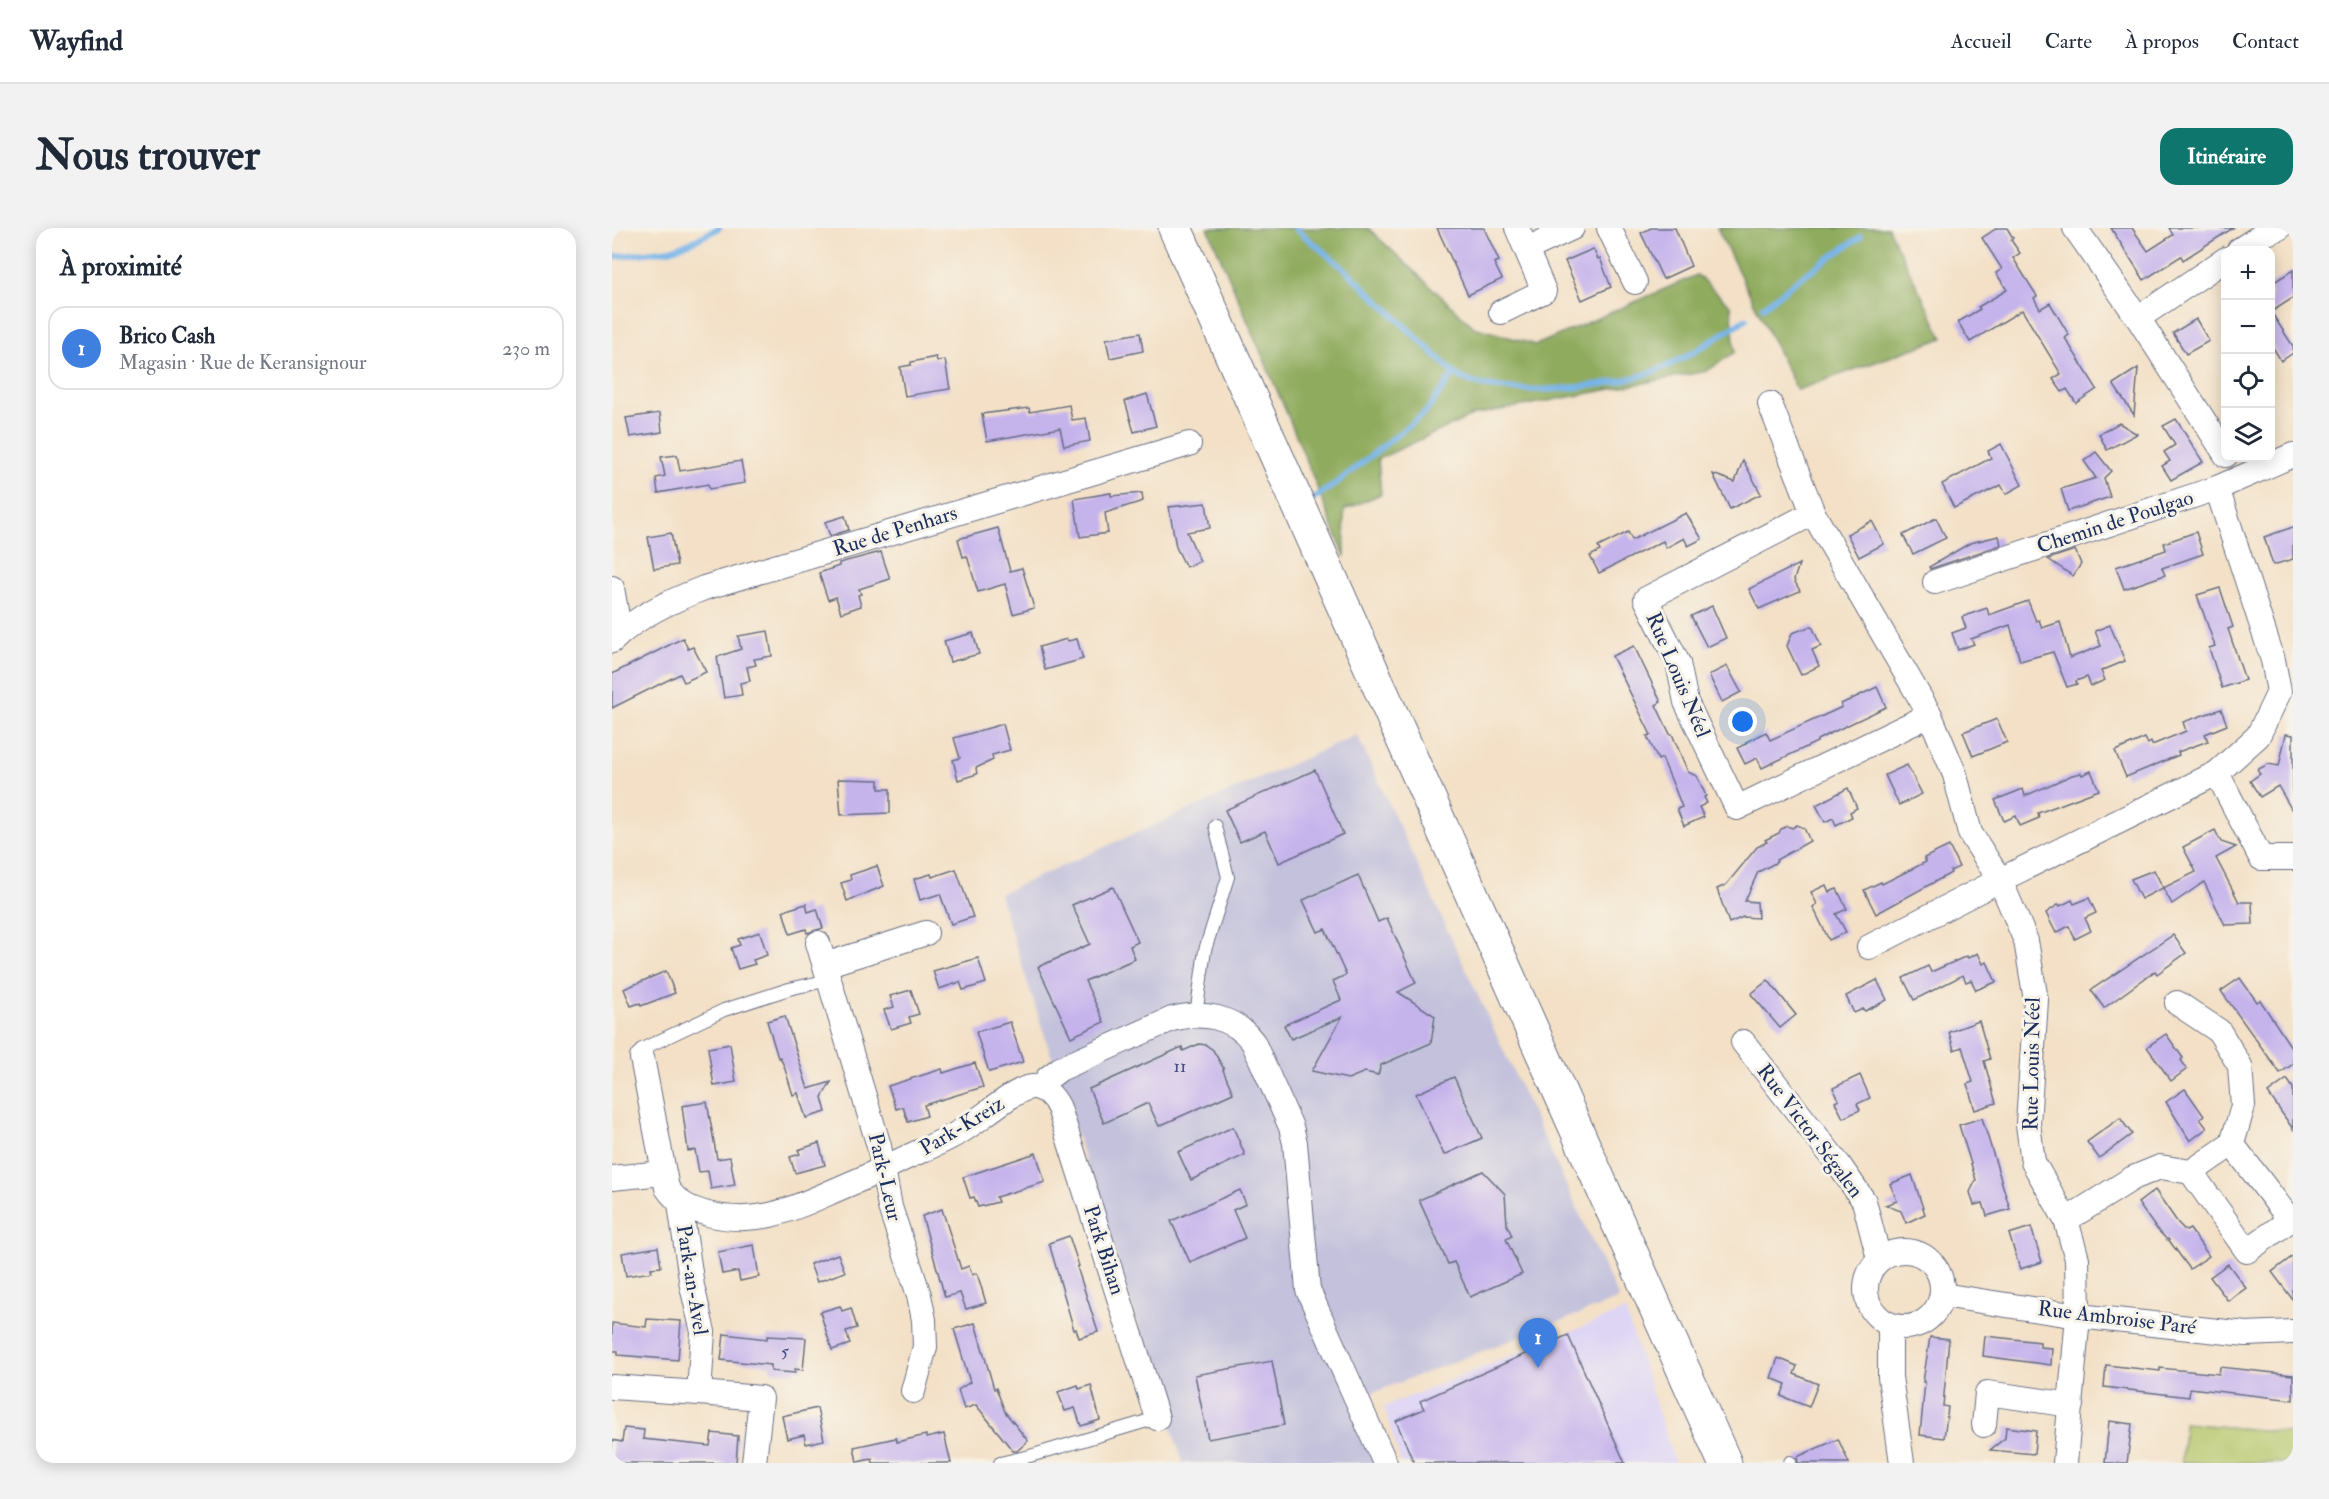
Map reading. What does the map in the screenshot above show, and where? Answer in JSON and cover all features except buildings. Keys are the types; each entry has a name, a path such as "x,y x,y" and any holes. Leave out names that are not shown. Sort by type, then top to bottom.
{"main road":[{"path":"1175,228 1725,1463"}],"street":[{"path":"1501,312 1544,291 1522,239 1572,228"},
{"path":"1609,228 1635,282"},
{"path":"2075,228 2138,318 2221,448"},
{"path":"2245,246 2279,228"},
{"path":"2138,318 2221,262"},
{"path":"1770,404 1813,513"},
{"name":"Rue de Penhars","path":"616,637 660,606 704,588 1189,444"},
{"name":"Chemin de Poulgao","path":"1935,582 2217,488 2293,455"},
{"path":"2230,462 2241,479"},
{"path":"1869,947 2217,773 2258,736 2279,692 2283,656 2217,488"},
{"name":"Rue Louis Néel","path":"1930,715 1737,808 1686,702 1678,663 1646,599 1813,513 1930,715 1955,775 1970,833 2000,880 2026,941 2036,1000 2028,1124 2032,1162 2066,1220 2077,1259 2078,1316 2065,1463"},
{"path":"612,588 616,637"},
{"path":"2217,773 2261,858 2293,858"},
{"path":"824,963 926,933"},
{"name":"Park-Leur","path":"824,963 879,1146 890,1207 919,1295 924,1320 925,1347 913,1391"},
{"path":"2066,1220 2133,1178 2160,1167 2191,1172 2232,1144 2243,1106 2240,1066 2219,1032 2177,1003"},
{"path":"1041,1089 1048,1078 1060,1069 1188,1014 1218,1017 1246,1033 1253,1042 1291,1127 1295,1143 1308,1290 1385,1463"},
{"name":"Rue Victor Ségalen","path":"1743,1042 1839,1165 1864,1201 1879,1259"},
{"path":"642,1058 663,1173 667,1188 680,1204"},
{"name":"Park-Kreiz","path":"680,1204 716,1216 752,1219 783,1213 960,1132 1020,1090 1032,1087 1041,1089"},
{"name":"Park Bihan","path":"1041,1089 1051,1095 1059,1108 1157,1418"},
{"path":"2191,1172 2247,1251 2290,1220 2232,1144"},
{"path":"612,1178 663,1173"},
{"name":"Park-an-Avel","path":"680,1204 692,1286 703,1332 699,1393"},
{"path":"1895,1251 1909,1251 1923,1255 1939,1271 1942,1295 1935,1312 1924,1322 1902,1328 1882,1321 1873,1312 1865,1293 1868,1275 1879,1259 1895,1251"},
{"name":"Rue Ambroise Paré","path":"1942,1295 2078,1316 2246,1334 2293,1332"},
{"path":"1890,1325 1890,1377 1902,1463"},
{"path":"612,1387 761,1398 754,1463"},
{"path":"1984,1425 1987,1394 2071,1405"}],"lane":[{"path":"1196,1015 1205,950 1228,877 1215,826"},
{"path":"642,1058 642,1049 724,1010 789,989 824,963"},
{"path":"1000,1463 1032,1460 1157,1418"}],"shaded area":[{"path":"1357,735 1619,1299 1372,1393 1378,1463 1183,1463 999,894"},
{"path":"1625,1310 1675,1463 1401,1463 1384,1407"}],"green space":[{"path":"1208,228 1368,228 1474,327 1536,345 1697,275 1731,306 1735,352 1707,371 1474,415 1378,459 1381,494 1344,510 1345,557"},
{"path":"1717,228 1888,228 1943,338 1797,390"},
{"path":"2184,1423 2293,1433 2293,1463 2182,1463"}],"waterway":[{"path":"612,257 670,250 719,228"},
{"path":"1295,228 1347,271 1454,373 1471,382 1495,387 1522,390 1582,387 1635,377 1655,371 1701,348 1746,319"},
{"path":"1763,307 1800,278 1860,237"},
{"path":"1311,500 1334,485 1426,412 1454,373"}],"place":[{"name":"Brico Cash","path":"1538,1368"}]}
